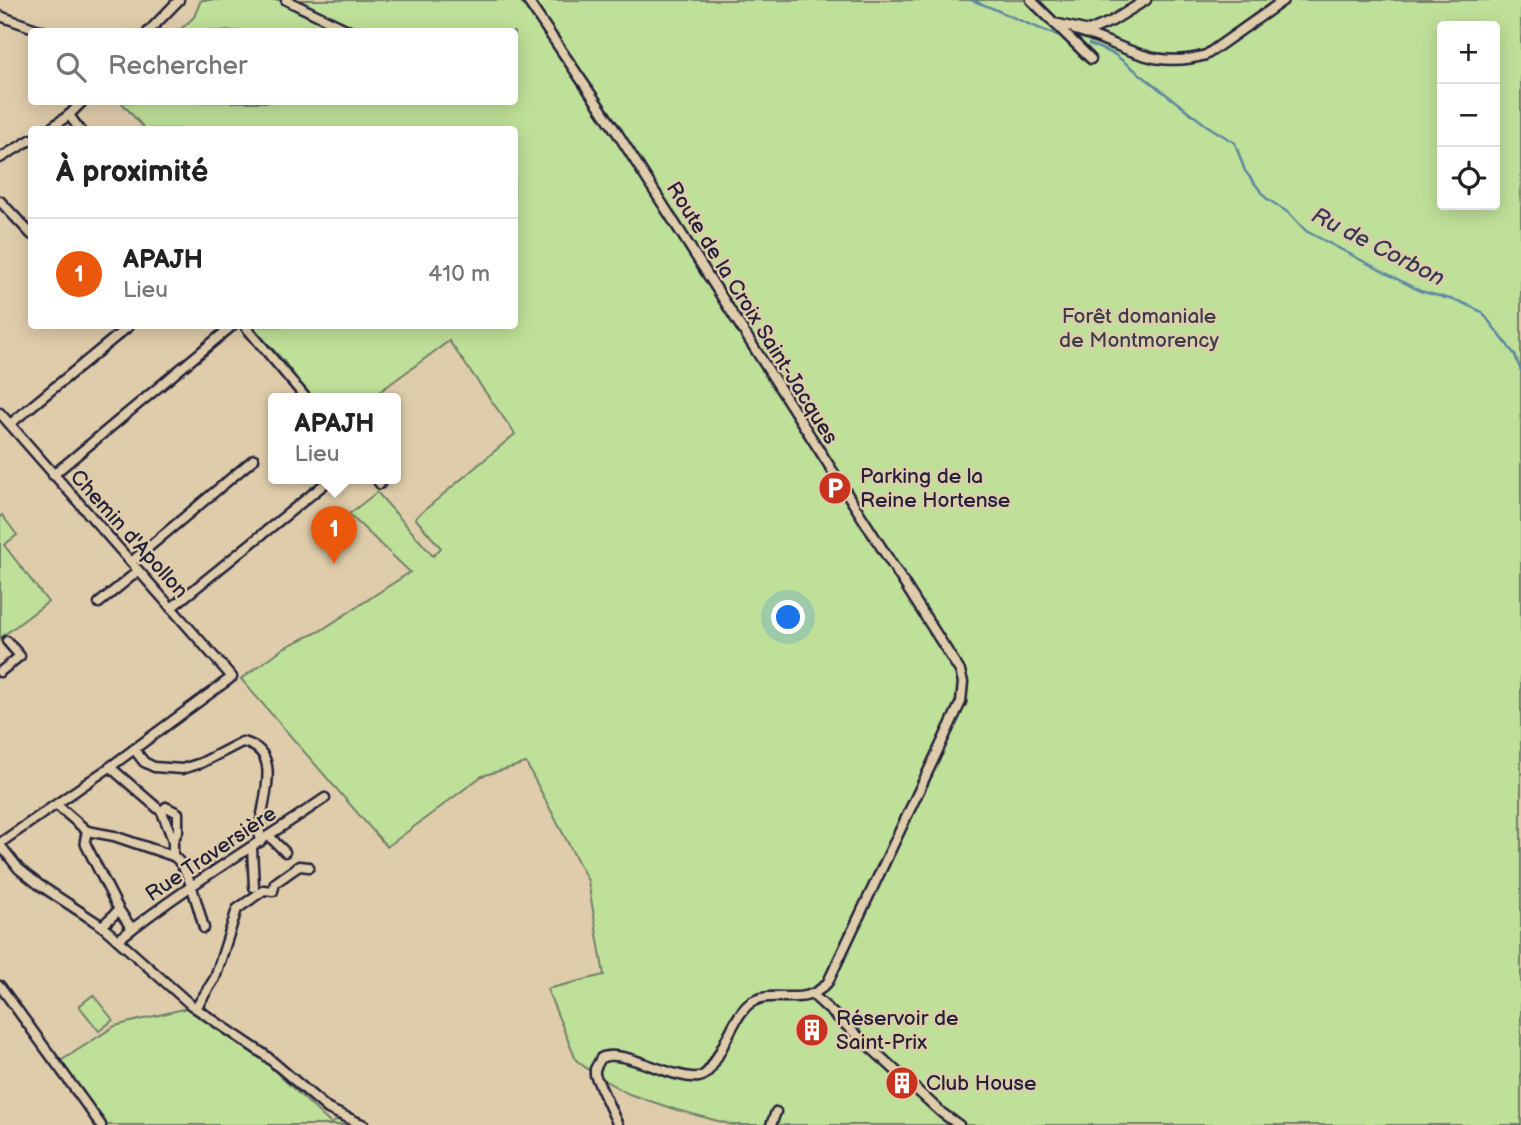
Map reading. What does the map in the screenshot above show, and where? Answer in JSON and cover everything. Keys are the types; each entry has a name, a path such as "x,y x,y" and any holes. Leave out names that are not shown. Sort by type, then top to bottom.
{"street":[{"path":"152,28 178,0"},
{"path":"286,0 344,28"},
{"name":"Route de la Croix Saint-Jacques","path":"527,0 663,205 960,671 963,682 961,702 828,982 813,995"},
{"path":"1031,0 1091,60"},
{"path":"1075,30 1089,31 1112,21 1146,0"},
{"path":"1054,23 1158,61 1196,58 1206,55 1284,0"},
{"path":"0,16 34,28"},
{"path":"54,126 79,105"},
{"path":"69,115 77,126"},
{"path":"0,158 28,141"},
{"path":"0,201 28,231"},
{"path":"116,329 120,333"},
{"path":"10,424 125,329"},
{"path":"53,475 228,329"},
{"path":"248,329 302,393"},
{"name":"Chemin d'Apollon","path":"0,413 232,677 134,749"},
{"path":"131,562 254,459"},
{"path":"171,608 325,484"},
{"path":"99,603 138,571"},
{"path":"0,672 20,656 7,641"},
{"path":"260,842 260,822 269,775 255,746 242,742 183,769 153,767 144,762 134,749 0,844 19,869 102,926 176,993 264,1055 328,1109 365,1125"},
{"path":"110,767 162,813 173,840 173,856"},
{"name":"Rue Traversière","path":"118,940 191,886 325,798"},
{"path":"57,805 87,831 114,836 178,859 191,886 204,928"},
{"path":"162,813 166,807 178,813 178,831 173,840"},
{"path":"87,831 86,845 119,910 132,929"},
{"path":"270,836 285,852"},
{"path":"252,848 254,887"},
{"path":"196,1008 215,978 237,909 264,890 273,891 275,883 299,866 309,867"},
{"path":"102,926 119,910"},
{"path":"0,986 101,1125"},
{"path":"618,1125 595,1075 601,1058 614,1055 668,1073 705,1076 740,1013 756,1000 813,995 942,1113 959,1125"},
{"path":"771,1125 776,1112"}],"green space":[{"name":"Forêt domaniale de Montmorency","path":"201,0 1521,0 1521,1125 733,1125 629,1094 595,1075 576,1060 547,989 604,975 588,881 526,763 482,776 387,847 241,679 285,647 320,631 410,572 349,514 377,492 433,556 441,548 415,518 515,434 449,341 378,393 307,393 283,360 254,329 518,329 518,126 142,126 124,105 518,105 518,28 182,28 194,17"},
{"path":"2,515 17,535 4,545 48,602 0,638 0,517"},
{"path":"93,995 113,1020 99,1031 79,1006"},
{"path":"187,1008 262,1059 331,1124 337,1120 348,1125 104,1125 59,1062 115,1026"}],"waterway":[{"name":"Ru de Corbon","path":"971,0 1064,37"},
{"name":"Ru de Corbon","path":"1089,44 1114,54 1206,125 1235,143 1245,171 1266,198 1290,214 1306,231 1420,291 1461,302 1482,312 1515,355 1521,371"}],"place":[{"name":"Parking de la Reine Hortense","path":"835,488"},
{"name":"APAJH","path":"334,564"},
{"name":"Réservoir de Saint-Prix","path":"812,1030"},
{"name":"Club House","path":"902,1083"}]}
